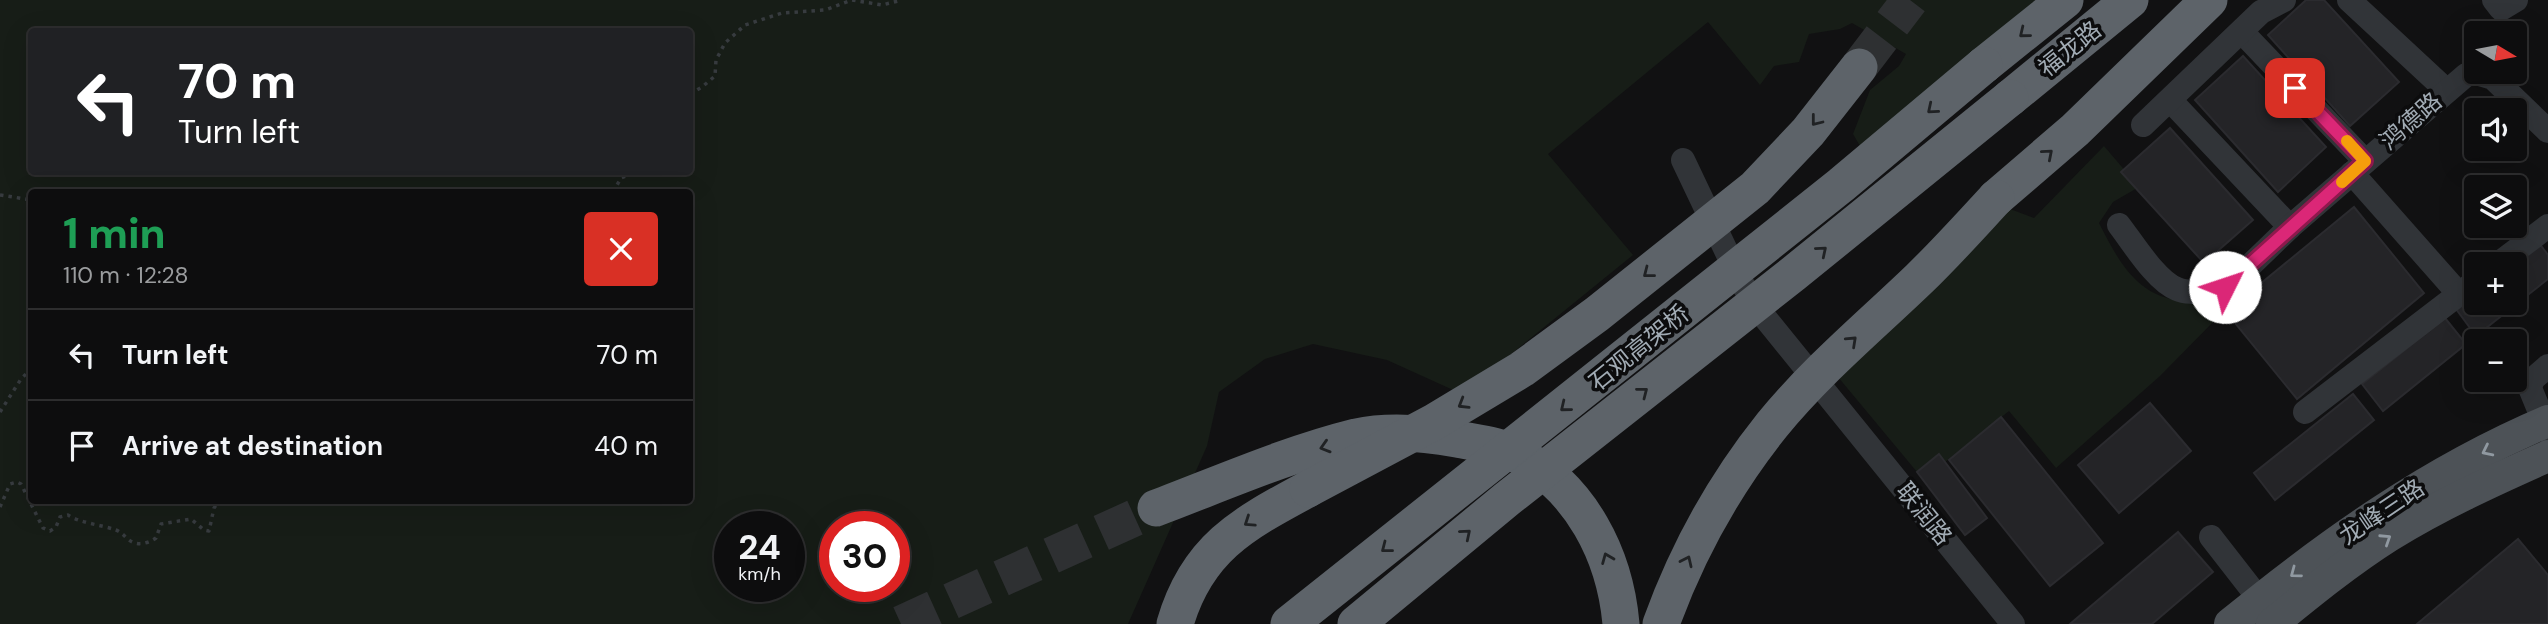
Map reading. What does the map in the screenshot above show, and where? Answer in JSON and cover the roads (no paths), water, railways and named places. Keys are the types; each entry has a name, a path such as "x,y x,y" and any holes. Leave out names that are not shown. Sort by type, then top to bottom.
{"highway":[{"name":"福龙路","path":"1984,65 2065,0"},
{"name":"福龙路","path":"2010,98 2130,0"},
{"path":"1661,624 1710,514 1772,425 1832,360 1920,278 1996,198 2075,130 2208,0"},
{"name":"石观高架桥","path":"1289,624 1831,194 1984,65"},
{"path":"1175,624 1197,572 1226,538 1261,514 1434,422 1522,369 1597,314 1755,188 1808,132 1858,67"},
{"name":"石观高架桥","path":"1356,624 1507,499 1793,274 2010,98"},
{"path":"1156,508 1358,437 1436,435 1489,445 1517,453 1546,473 1594,527 1611,566 1621,624"}],"main road":[{"name":"龙峰三路","path":"2266,612 2333,544 2430,479 2547,425"},
{"name":"龙峰三路","path":"2230,624 2266,612 2450,502 2548,456"}],"street":[{"path":"2143,125 2266,8 2284,0"},
{"path":"2349,0 2446,90"},
{"path":"2494,0 2501,9 2516,0"},
{"path":"2242,32 2464,284"},
{"name":"鸿德路","path":"2119,225 2165,281 2174,288 2184,292 2210,291 2225,287 2466,75 2484,74 2493,78 2548,131"},
{"path":"2170,100 2290,228"},
{"name":"联润路","path":"1683,160 1747,293 1835,404 1971,559 2012,624"},
{"path":"2514,252 2548,226"},
{"path":"2305,412 2464,291"},
{"path":"2547,425 2530,388 2533,379 2548,366"},
{"path":"2211,537 2266,612"}],"tunnel":[{"path":"1859,67 1910,0"},
{"path":"901,624 1156,508"}]}
